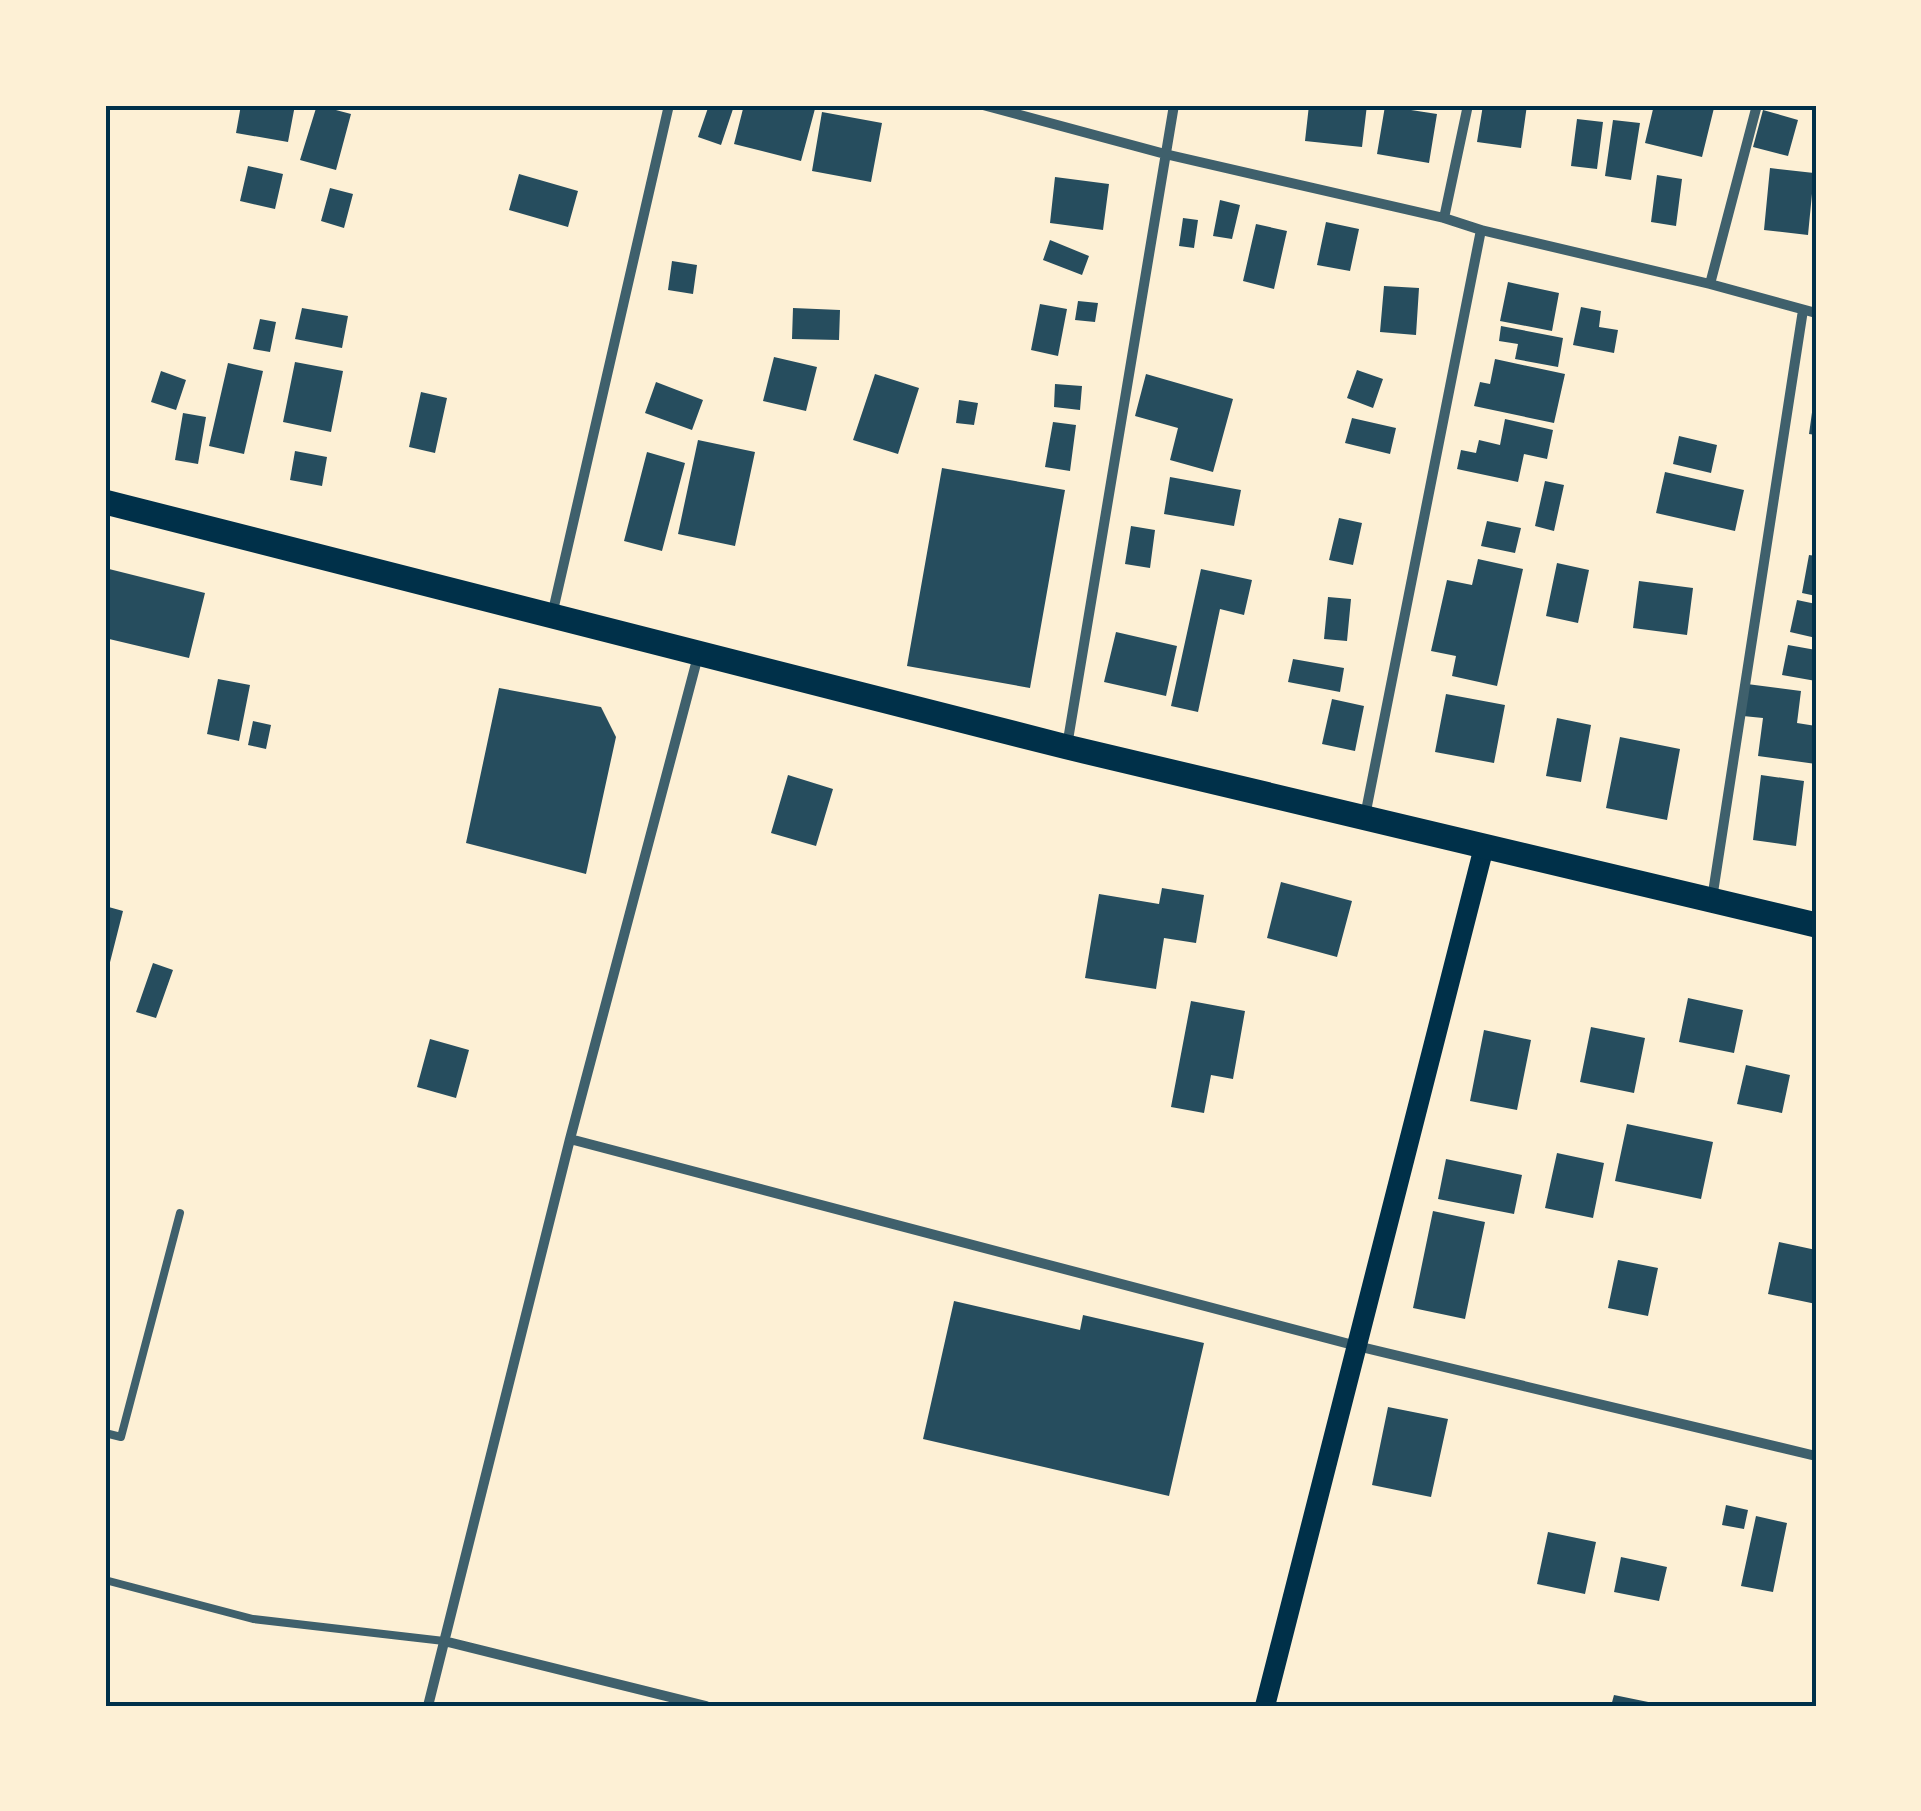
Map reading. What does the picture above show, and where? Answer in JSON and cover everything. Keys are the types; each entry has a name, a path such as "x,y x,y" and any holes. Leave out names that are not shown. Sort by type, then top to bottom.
{"main road":[{"path":"105,502 1067,747 1816,925"},
{"path":"1264,1706 1484,847"}],"street":[{"path":"552,616 670,105"},
{"path":"984,105 1165,154 1444,218 1816,312"},
{"path":"1067,747 1174,105"},
{"path":"1444,218 1468,105"},
{"path":"1710,284 1757,105"},
{"path":"1365,817 1481,230"},
{"path":"1712,900 1803,310"},
{"path":"428,1706 570,1139 698,654"},
{"path":"570,1139 1357,1346 1816,1456"},
{"path":"444,1641 706,1706"}],"lane":[{"path":"105,1434 120,1437 180,1213"},
{"path":"105,1580 252,1620 444,1641"}],"building":[{"path":"241,105 295,105 288,142 236,133"},
{"path":"317,105 351,114 336,170 300,160"},
{"path":"709,105 733,109 721,145 698,137"},
{"path":"744,105 816,105 801,161 734,144"},
{"path":"1309,105 1367,105 1362,147 1305,141"},
{"path":"1483,105 1527,105 1521,148 1477,142"},
{"path":"1654,105 1714,108 1702,157 1645,143"},
{"path":"1385,106 1437,114 1429,163 1377,154"},
{"path":"1763,110 1798,120 1788,156 1753,147"},
{"path":"822,112 882,123 871,182 812,171"},
{"path":"1577,119 1603,122 1597,169 1571,166"},
{"path":"1613,120 1640,123 1631,180 1605,176"},
{"path":"248,166 283,174 275,209 240,201"},
{"path":"1770,168 1814,173 1808,235 1764,230"},
{"path":"519,174 578,191 568,227 509,210"},
{"path":"1657,175 1682,179 1676,226 1651,222"},
{"path":"1055,177 1109,184 1103,230 1050,223"},
{"path":"330,188 353,194 344,228 321,221"},
{"path":"1220,200 1240,205 1232,239 1213,236"},
{"path":"1183,218 1198,220 1194,248 1179,246"},
{"path":"1326,222 1359,229 1350,271 1317,265"},
{"path":"1256,224 1287,231 1274,289 1243,281"},
{"path":"1050,240 1089,256 1082,275 1043,260"},
{"path":"672,261 697,265 693,294 668,290"},
{"path":"1508,282 1559,293 1552,331 1500,321"},
{"path":"1384,286 1419,288 1416,335 1380,332"},
{"path":"1078,301 1098,303 1095,322 1075,320"},
{"path":"1040,304 1067,309 1058,356 1031,350"},
{"path":"1581,307 1601,311 1599,327 1618,330 1614,353 1573,345"},
{"path":"302,308 348,316 342,348 295,339"},
{"path":"793,308 840,310 839,340 792,339"},
{"path":"260,319 276,322 270,352 253,349"},
{"path":"1501,326 1563,338 1558,367 1515,359 1518,344 1499,341"},
{"path":"774,357 817,367 806,411 763,401"},
{"path":"1495,359 1565,374 1554,423 1474,406 1480,382 1490,384"},
{"path":"295,362 343,371 331,432 283,422"},
{"path":"228,363 263,371 244,454 209,446"},
{"path":"1357,370 1383,379 1373,408 1347,398"},
{"path":"161,371 186,380 176,410 151,402"},
{"path":"875,374 919,388 898,454 853,440"},
{"path":"1146,374 1233,399 1213,472 1170,460 1178,428 1135,416"},
{"path":"656,382 703,400 692,430 645,413"},
{"path":"1055,384 1082,386 1080,410 1054,407"},
{"path":"421,392 447,398 435,453 409,447"},
{"path":"1816,398 1816,435 1809,434"},
{"path":"959,400 978,403 974,425 956,423"},
{"path":"183,413 206,417 198,464 175,460"},
{"path":"1352,418 1396,428 1390,454 1345,443"},
{"path":"1505,419 1553,430 1547,459 1524,454 1518,482 1457,469 1461,450 1476,453 1479,440 1500,445"},
{"path":"1053,422 1076,425 1070,471 1045,467"},
{"path":"1679,436 1717,445 1711,473 1673,464"},
{"path":"698,440 755,452 735,546 678,534"},
{"path":"295,451 327,457 322,486 290,480"},
{"path":"647,452 685,463 662,551 624,541"},
{"path":"942,468 1065,490 1030,688 907,666"},
{"path":"1665,472 1744,490 1735,531 1656,513"},
{"path":"1170,477 1241,490 1234,526 1164,514"},
{"path":"1545,481 1564,485 1554,531 1535,526"},
{"path":"1339,518 1362,523 1353,565 1329,560"},
{"path":"1487,521 1521,528 1515,553 1481,546"},
{"path":"1131,526 1155,530 1150,568 1125,564"},
{"path":"1809,555 1816,556 1816,596 1802,593"},
{"path":"1478,559 1523,569 1497,686 1452,676 1456,656 1431,651 1447,580 1472,585"},
{"path":"1557,563 1589,570 1578,623 1546,616"},
{"path":"105,568 205,593 189,658 105,638"},
{"path":"1201,569 1252,580 1244,615 1220,609 1198,712 1171,706"},
{"path":"1639,581 1693,588 1687,635 1633,628"},
{"path":"1328,597 1351,599 1347,641 1324,639"},
{"path":"1797,600 1816,604 1816,638 1790,632"},
{"path":"1116,632 1177,646 1166,696 1104,682"},
{"path":"1788,645 1816,650 1816,681 1782,675"},
{"path":"1293,659 1344,668 1340,692 1288,682"},
{"path":"218,679 250,685 239,741 207,734"},
{"path":"1747,684 1801,691 1797,723 1816,726 1816,764 1758,756 1763,718 1743,716"},
{"path":"499,688 601,707 616,737 586,874 466,843"},
{"path":"1446,694 1505,705 1494,763 1435,752"},
{"path":"1332,699 1364,706 1355,751 1322,744"},
{"path":"1557,718 1591,725 1581,782 1546,776"},
{"path":"253,721 271,725 266,749 248,745"},
{"path":"1620,737 1680,749 1667,820 1606,808"},
{"path":"788,775 833,789 816,846 771,833"},
{"path":"1761,775 1804,781 1796,846 1753,840"},
{"path":"1281,882 1352,901 1337,957 1267,938"},
{"path":"1162,888 1204,895 1196,943 1164,938 1156,989 1085,978 1099,894 1159,904"},
{"path":"105,906 123,911 106,978 105,978"},
{"path":"153,963 173,970 156,1018 136,1012"},
{"path":"1688,998 1743,1010 1734,1053 1679,1042"},
{"path":"1191,1001 1245,1011 1233,1079 1211,1075 1204,1113 1171,1107"},
{"path":"1591,1027 1645,1038 1634,1093 1580,1082"},
{"path":"1484,1030 1531,1040 1517,1110 1470,1101"},
{"path":"430,1039 469,1050 456,1098 417,1087"},
{"path":"1746,1065 1790,1075 1782,1113 1737,1104"},
{"path":"1627,1124 1713,1142 1701,1199 1615,1181"},
{"path":"1557,1153 1604,1163 1593,1218 1545,1208"},
{"path":"1446,1159 1522,1175 1514,1214 1438,1199"},
{"path":"1433,1211 1485,1222 1465,1319 1413,1308"},
{"path":"1779,1242 1816,1250 1816,1304 1768,1294"},
{"path":"1618,1260 1658,1268 1648,1316 1608,1308"},
{"path":"954,1301 1080,1330 1083,1315 1204,1343 1169,1496 923,1439"},
{"path":"1388,1407 1448,1419 1431,1497 1372,1485"},
{"path":"1726,1505 1748,1510 1744,1529 1722,1525"},
{"path":"1756,1516 1787,1523 1773,1592 1741,1586"},
{"path":"1548,1532 1596,1542 1585,1594 1537,1584"},
{"path":"1621,1557 1667,1567 1659,1601 1614,1592"},
{"path":"1614,1695 1658,1704 1658,1706 1611,1706"}]}
